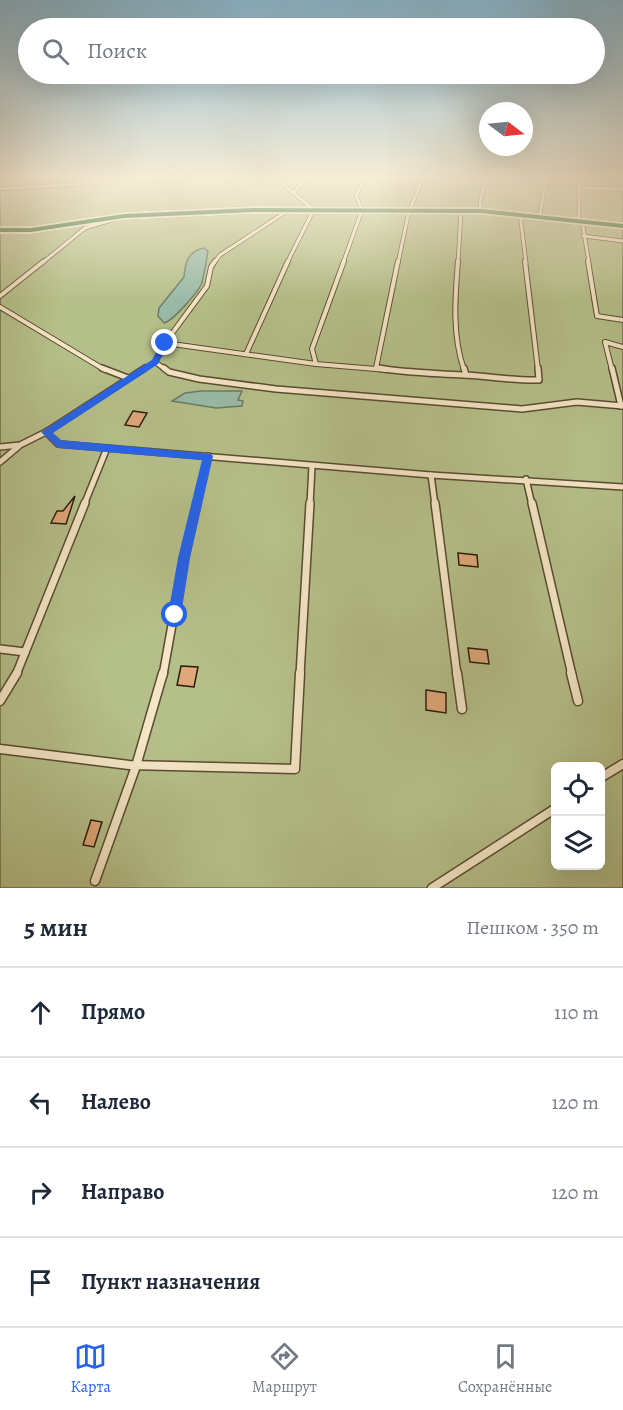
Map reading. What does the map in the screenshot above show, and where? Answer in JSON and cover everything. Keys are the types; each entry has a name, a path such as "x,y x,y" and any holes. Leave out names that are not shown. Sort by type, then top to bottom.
{"street":[{"path":"0,230 32,230 108,218"},
{"path":"560,218 623,226"}],"lane":[{"path":"0,296 85,228 116,218"},
{"path":"0,462 20,445 46,432 155,362 165,343 207,286 212,267 220,255 275,218"},
{"path":"246,354 309,218"},
{"path":"316,364 312,349 359,218"},
{"path":"376,368 407,218"},
{"path":"461,218 456,311 457,350 466,375"},
{"path":"165,343 316,364 409,373 466,375 509,381 539,380 521,218"},
{"path":"580,221 597,316 623,320"},
{"path":"583,236 623,241"},
{"path":"0,307 103,369 128,378"},
{"path":"155,362 169,372 199,379 276,389 522,409 577,402 622,406 605,342 623,347"},
{"path":"46,432 58,444 312,466 622,487 623,494"},
{"path":"0,447 20,445"},
{"path":"0,701 17,673 107,448"},
{"path":"95,881 136,766 165,668 184,558 208,456"},
{"path":"0,749 136,766 295,770 312,466"},
{"path":"431,475 462,709"},
{"path":"526,479 578,701"},
{"path":"0,649 25,652"},
{"path":"605,775 623,764"},
{"path":"432,888 551,811"}],"green space":[{"path":"0,218 623,218 623,888 0,888"}],"shaded area":[{"path":"204,248 208,251 201,285 178,312 164,323 158,316 159,308 184,277 185,267 191,255"},
{"path":"242,391 238,400 243,401 242,406 216,408 172,401 185,393"}],"building":[{"path":"133,411 147,413 139,427 125,425"},
{"path":"75,496 66,524 51,523 57,511 63,511"},
{"path":"458,553 477,555 478,567 459,565"},
{"path":"468,648 487,650 489,664 470,662"},
{"path":"181,666 198,667 194,687 177,685"},
{"path":"426,690 446,693 446,713 426,710"},
{"path":"91,820 102,822 94,847 83,845"}],"cycle path":[{"path":"0,230 31,230 108,218"},
{"path":"551,218 623,226"}],"route":[{"path":"165,343 155,362 46,432 58,444 208,456 184,558 175,615"}]}
